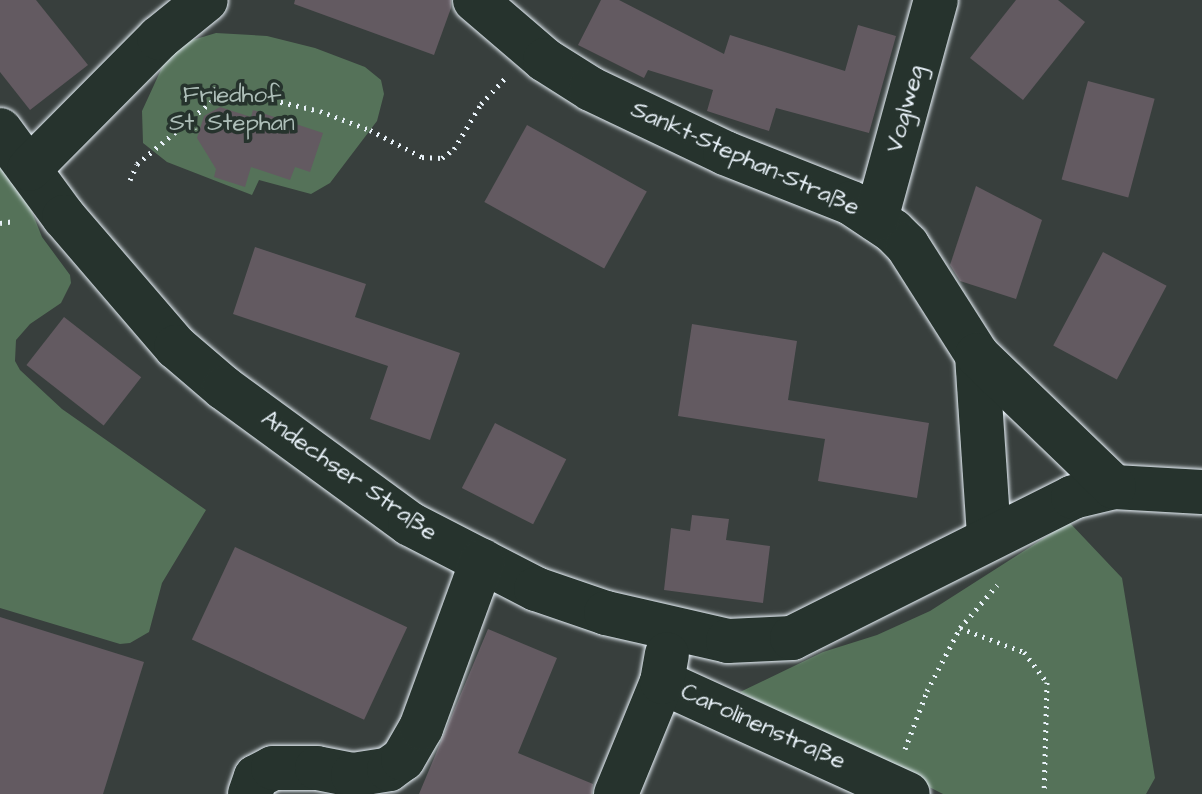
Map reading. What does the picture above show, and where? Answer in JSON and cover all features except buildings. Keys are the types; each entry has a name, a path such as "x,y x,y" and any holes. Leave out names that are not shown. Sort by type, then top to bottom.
{"street":[{"path":"29,169 159,38 206,0"},
{"name":"Sankt-Stephan-Straße","path":"475,0 545,60 620,104 725,153 851,203 876,219 907,245 977,355 1114,487"},
{"name":"Voglweg","path":"876,219 936,0"},
{"name":"Andechser Straße","path":"0,130 64,217 188,357 224,388 410,524 536,589 672,631 728,641 792,638 1073,497 1114,487 1202,492"},
{"name":"Sankt-Stephan-Straße","path":"977,355 989,537"},
{"path":"250,794 256,777 273,768 317,768 353,775 389,769 403,759 421,728 482,561"},
{"path":"616,794 662,682 672,631"},
{"name":"Carolinenstraße","path":"662,682 900,790"}],"path":[{"path":"130,180 137,164 216,98 234,91 320,111 370,130 422,157 442,158 454,149 481,104 505,78 545,60"},
{"path":"900,790 927,691 960,628 999,582"},
{"path":"960,628 1024,652 1047,682 1044,794"}],"green space":[{"name":"Friedhof St. Stephan","path":"216,33 267,36 315,48 365,67 381,80 384,94 377,121 330,183 311,194 259,180 252,195 167,162 143,143 142,111 165,61 186,42"},
{"path":"0,167 30,207 42,237 70,275 71,283 61,303 30,324 16,340 15,361 20,370 62,409 206,510 162,583 149,632 130,643 120,644 0,608"},
{"path":"1069,522 1122,578 1155,778 1146,794 943,794 740,692 823,652 877,635 930,611"}]}
